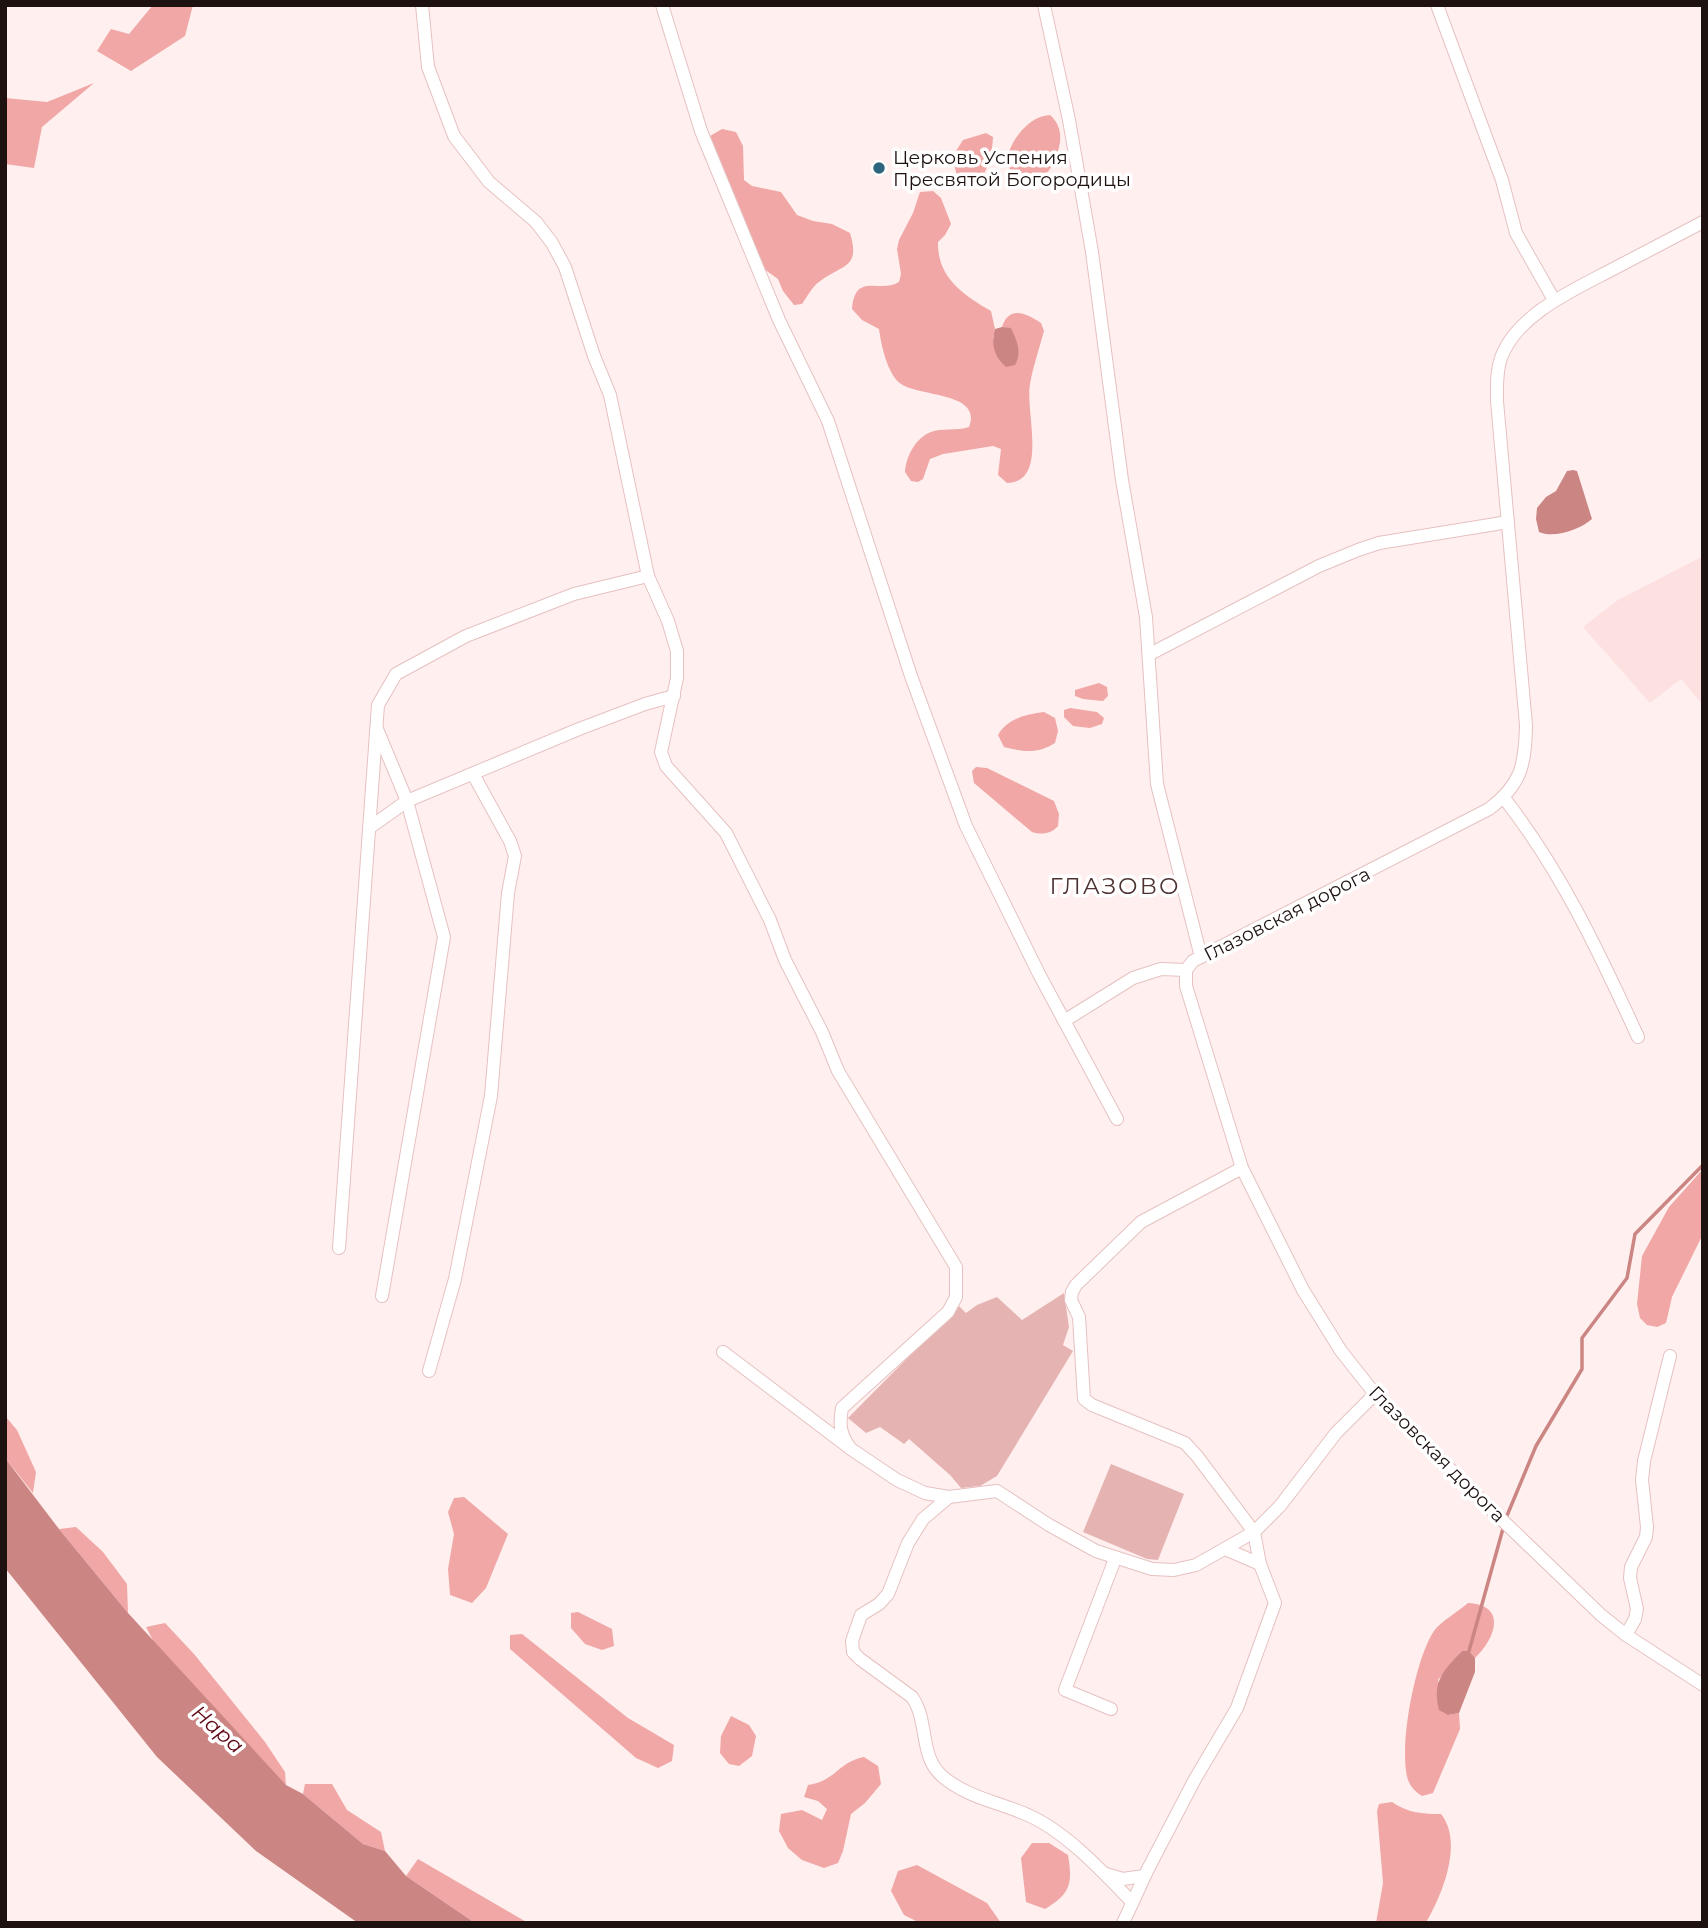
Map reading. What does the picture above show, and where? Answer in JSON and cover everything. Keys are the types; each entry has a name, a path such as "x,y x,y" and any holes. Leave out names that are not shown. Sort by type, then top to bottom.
{"street":[{"path":"422,5 428,67 454,136 489,183 536,222 552,243 565,267 613,408 648,576 668,621 677,651 677,678 661,752 666,766 726,833 770,920 785,960 822,1032 838,1071 956,1267 956,1297 948,1312 842,1408 839,1424 842,1437 851,1449"},
{"path":"662,5 701,131 779,320 828,421 911,676 966,825 1064,1021 1117,1119"},
{"path":"1044,5 1069,120 1092,252 1122,480 1146,617 1157,784 1201,957"},
{"path":"1437,5 1502,180 1516,233 1554,300"},
{"name":"Глазовская дорога","path":"1703,222 1554,300 1524,325 1501,357 1497,401 1526,725 1522,770 1504,798 1477,816 1193,961 1186,970 1186,986 1242,1168 1303,1290 1341,1351 1374,1394 1601,1615 1626,1635 1703,1685"},
{"path":"1150,654 1319,566 1358,550 1379,543 1508,522"},
{"path":"339,1248 378,705 396,674 466,636 574,594 648,576"},
{"path":"369,828 407,801 612,716 674,696"},
{"path":"376,725 407,801 444,937 382,1296"},
{"path":"429,1371 455,1279 489,1109 508,893 515,856 510,841 473,774"},
{"path":"1504,798 1532,834 1593,938 1638,1037"},
{"path":"1064,1021 1132,978 1161,969 1186,970"},
{"path":"1123,1923 1144,1876 1195,1779 1237,1708 1275,1603 1260,1564 1254,1532 1185,1443 1092,1405 1084,1399 1079,1317 1071,1300 1072,1292 1141,1222 1242,1168"},
{"path":"723,1352 851,1449 897,1480 925,1493 949,1497 997,1492 1096,1551 1152,1569 1174,1570 1196,1565 1254,1532 1280,1506 1336,1433 1374,1394"},
{"path":"1626,1635 1637,1609 1630,1578 1631,1567 1646,1537 1642,1480 1644,1461 1670,1356"},
{"path":"949,1497 923,1519 908,1543 888,1594 879,1604 861,1615 852,1641 853,1652 860,1660 912,1697 918,1705 930,1762 941,1775 966,1793 1029,1815 1050,1827 1105,1874 1132,1902"},
{"path":"1225,1549 1260,1564"},
{"path":"1111,1709 1065,1690 1115,1559"},
{"path":"1105,1874 1123,1879 1144,1876"}],"shaded area":[{"path":"153,5 193,5 185,36 131,71 97,51 111,29 129,34"},
{"path":"94,83 42,127 34,168 5,164 5,98 47,102"},
{"path":"1050,115 1059,128 1060,143 1048,172 1040,176 1014,174 1006,164 1010,148 1026,126 1034,120"},
{"path":"722,129 736,132 743,146 744,180 752,186 781,192 797,215 832,224 850,233 853,245 851,260 816,284 802,304 794,305 778,279 764,269 731,186 710,143 710,136"},
{"path":"986,133 993,137 987,167 977,183 967,185 958,179 952,157 963,140"},
{"path":"933,191 941,198 951,224 938,242 942,265 954,284 991,311 995,329 993,339 1011,329 1002,327 1013,313 1035,319 1041,323 1044,331 1030,384 1031,459 1028,471 1020,480 1007,483 998,475 1001,449 993,446 943,454 930,459 923,479 918,482 911,481 905,472 909,454 916,443 931,432 969,427 971,416 967,407 959,401 901,384 888,366 879,329 862,320 852,309 854,297 863,287 899,282 899,240 920,192"},
{"path":"1703,556 1703,705 1681,679 1650,703 1583,627 1618,600"},
{"path":"1099,683 1107,687 1108,696 1103,701 1075,696 1075,690"},
{"path":"1070,708 1097,712 1104,718 1102,724 1090,728 1073,726 1064,717 1064,710"},
{"path":"1044,712 1055,718 1058,731 1055,743 1031,751 1004,747 998,735 1006,725 1024,716"},
{"path":"976,767 987,768 1054,801 1059,814 1058,826 1046,833 1032,832 974,783 972,771"},
{"path":"1703,1169 1703,1234 1672,1297 1666,1323 1657,1327 1647,1325 1640,1318 1637,1304 1642,1256 1669,1207"},
{"path":"1064,1293 1069,1327 1063,1345 1073,1351 997,1476 980,1486 961,1488 909,1439 904,1444 880,1427 866,1433 848,1418 959,1306 966,1313 997,1297 1022,1320"},
{"path":"5,1416 17,1430 36,1472 33,1493 5,1458"},
{"path":"1111,1464 1184,1494 1158,1560 1147,1559 1083,1532"},
{"path":"464,1497 508,1534 486,1588 472,1603 450,1595 448,1569 454,1534 448,1512 454,1498"},
{"path":"76,1527 103,1552 127,1584 128,1613 59,1529"},
{"path":"1468,1603 1481,1605 1489,1610 1493,1616 1492,1633 1475,1658 1469,1651 1462,1651 1438,1680 1448,1715 1459,1713 1460,1729 1433,1793 1422,1796 1409,1783 1405,1766 1407,1726 1415,1682 1434,1631"},
{"path":"578,1612 612,1629 614,1646 602,1650 585,1644 571,1628 571,1613"},
{"path":"165,1623 194,1654 265,1742 285,1772 286,1786 156,1646 146,1627"},
{"path":"522,1634 628,1718 674,1745 672,1761 658,1768 636,1758 510,1649 510,1635"},
{"path":"731,1716 749,1725 756,1736 752,1756 739,1766 729,1764 720,1753 721,1736"},
{"path":"864,1757 878,1766 881,1784 865,1803 851,1814 838,1863 824,1868 802,1860 788,1848 779,1831 781,1814 802,1810 822,1820 827,1809 818,1801 804,1797 808,1785 825,1780 848,1763"},
{"path":"305,1784 332,1784 347,1810 381,1832 385,1851 363,1844 303,1794"},
{"path":"1392,1802 1416,1812 1441,1814 1448,1826 1451,1854 1448,1869 1426,1923 1376,1923 1383,1883 1377,1811 1379,1804"},
{"path":"1032,1843 1049,1843 1068,1855 1068,1887 1060,1898 1045,1909 1026,1902 1021,1858"},
{"path":"418,1859 528,1923 475,1923 406,1876"},
{"path":"917,1865 987,1903 1001,1923 920,1923 904,1915 891,1891 898,1871"}],"water":[{"path":"1011,328 1018,351 1015,365 1006,367 996,354 993,340 995,329"},
{"path":"1567,471 1577,471 1592,519 1567,532 1539,532 1537,508 1546,497 1556,491"},
{"name":"Нара","path":"5,1458 128,1613 286,1785 303,1794 363,1844 385,1851 406,1876 475,1923 358,1923 256,1851 157,1757 5,1568"},
{"path":"1462,1651 1469,1651 1475,1658 1475,1672 1459,1713 1448,1715 1439,1710 1438,1684"}],"waterway":[{"path":"1506,1518 1536,1446 1582,1369 1582,1338 1627,1278 1635,1234 1703,1165"},
{"path":"1469,1651 1504,1525"}],"place":[{"name":"Церковь Успения Пресвятой Богородицы","path":"879,168"}],"district":[{"name":"ГЛАЗОВО","path":"1115,886"}]}
